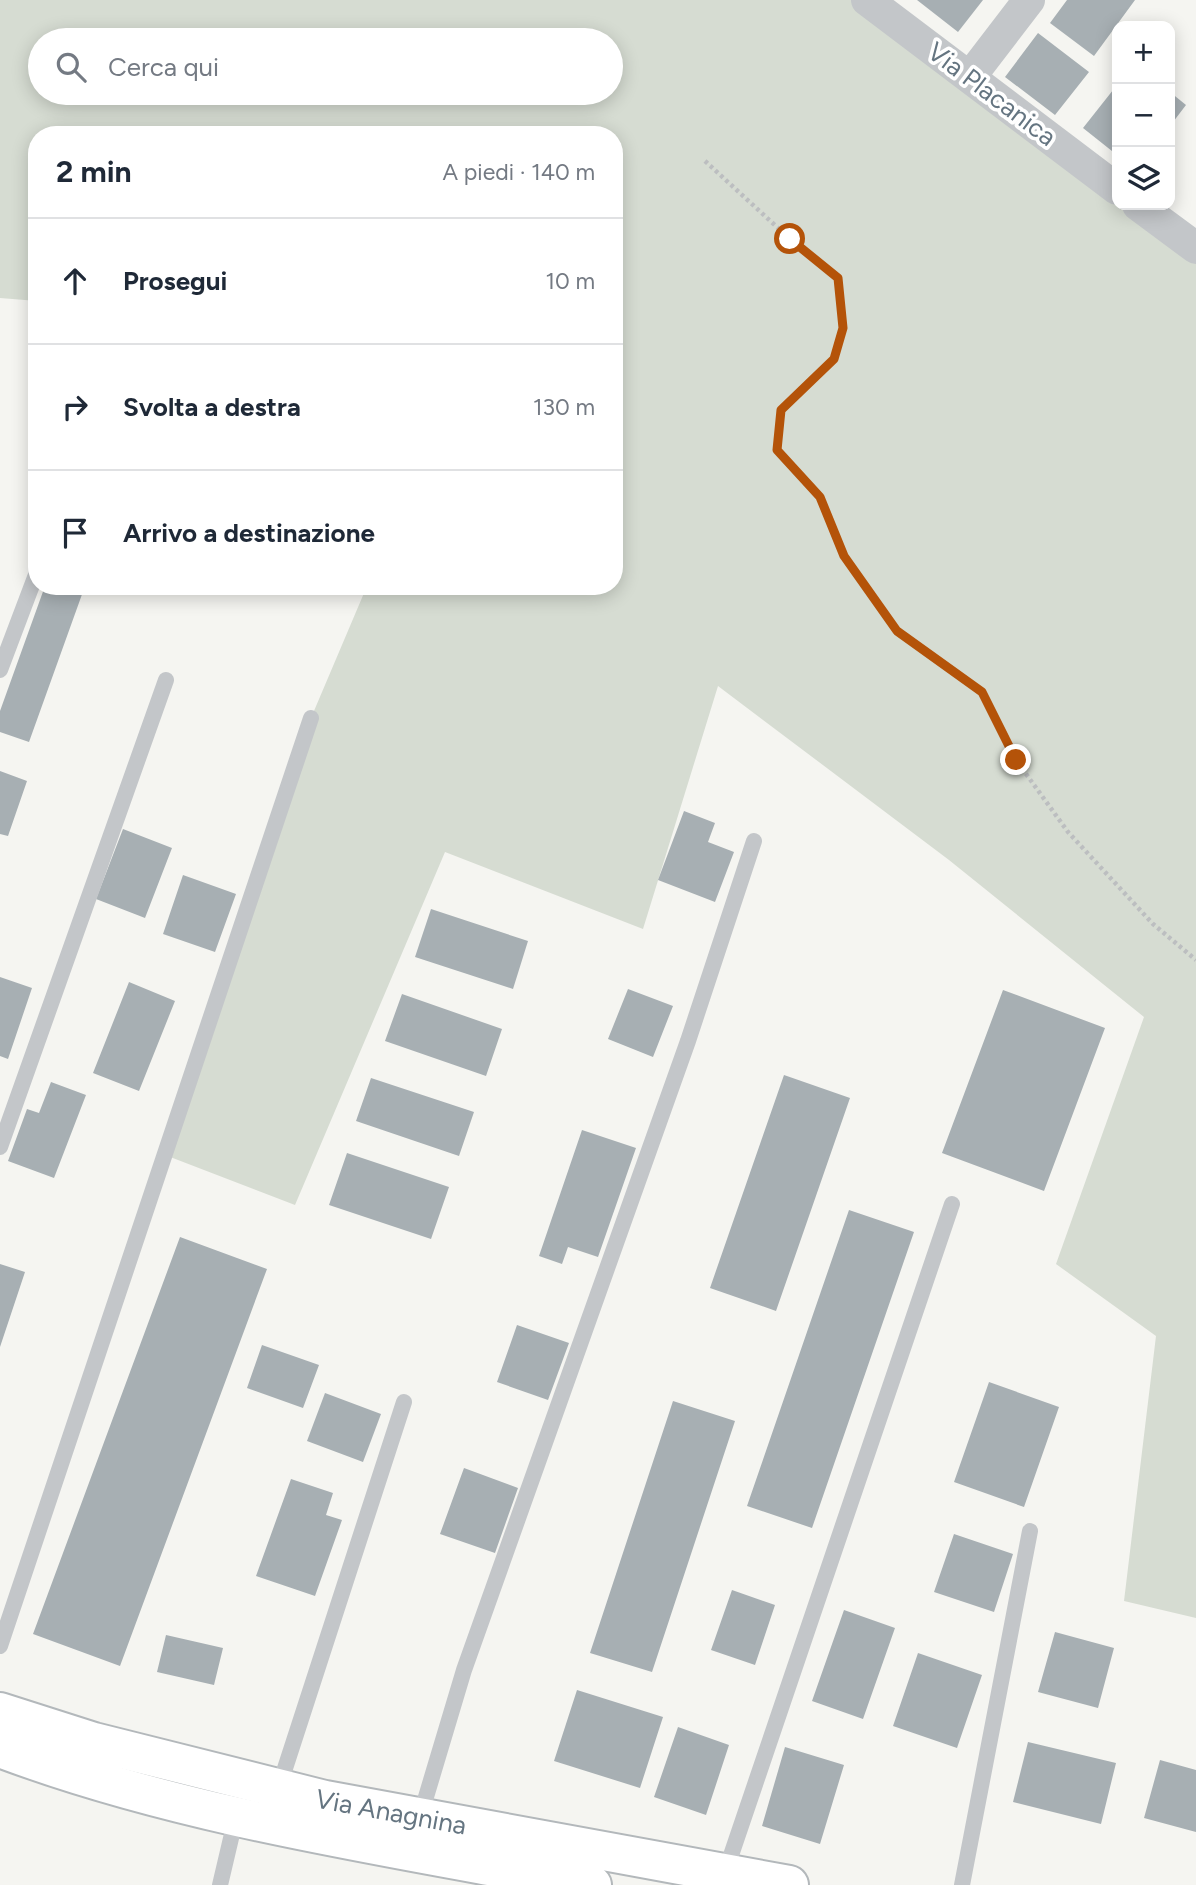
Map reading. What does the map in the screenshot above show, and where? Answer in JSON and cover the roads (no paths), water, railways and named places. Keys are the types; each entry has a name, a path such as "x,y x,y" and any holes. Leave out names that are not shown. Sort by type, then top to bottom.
{"main road":[{"name":"Via Anagnina","path":"0,1712 94,1742 278,1790 789,1885"},
{"name":"Via Anagnina","path":"0,1748 98,1781 237,1814 592,1885"}],"street":[{"name":"Via Placanica","path":"867,0 1112,185"},
{"path":"970,78 1029,0"},
{"path":"1145,210 1196,248"}],"lane":[{"path":"0,670 28,595"},
{"path":"0,1147 166,680"},
{"path":"0,1646 311,718"},
{"path":"420,1817 464,1670 688,1041 754,841"},
{"path":"725,1873 951,1204"},
{"path":"278,1790 404,1402"},
{"path":"962,1885 1030,1531"},
{"path":"220,1885 237,1814"}]}
